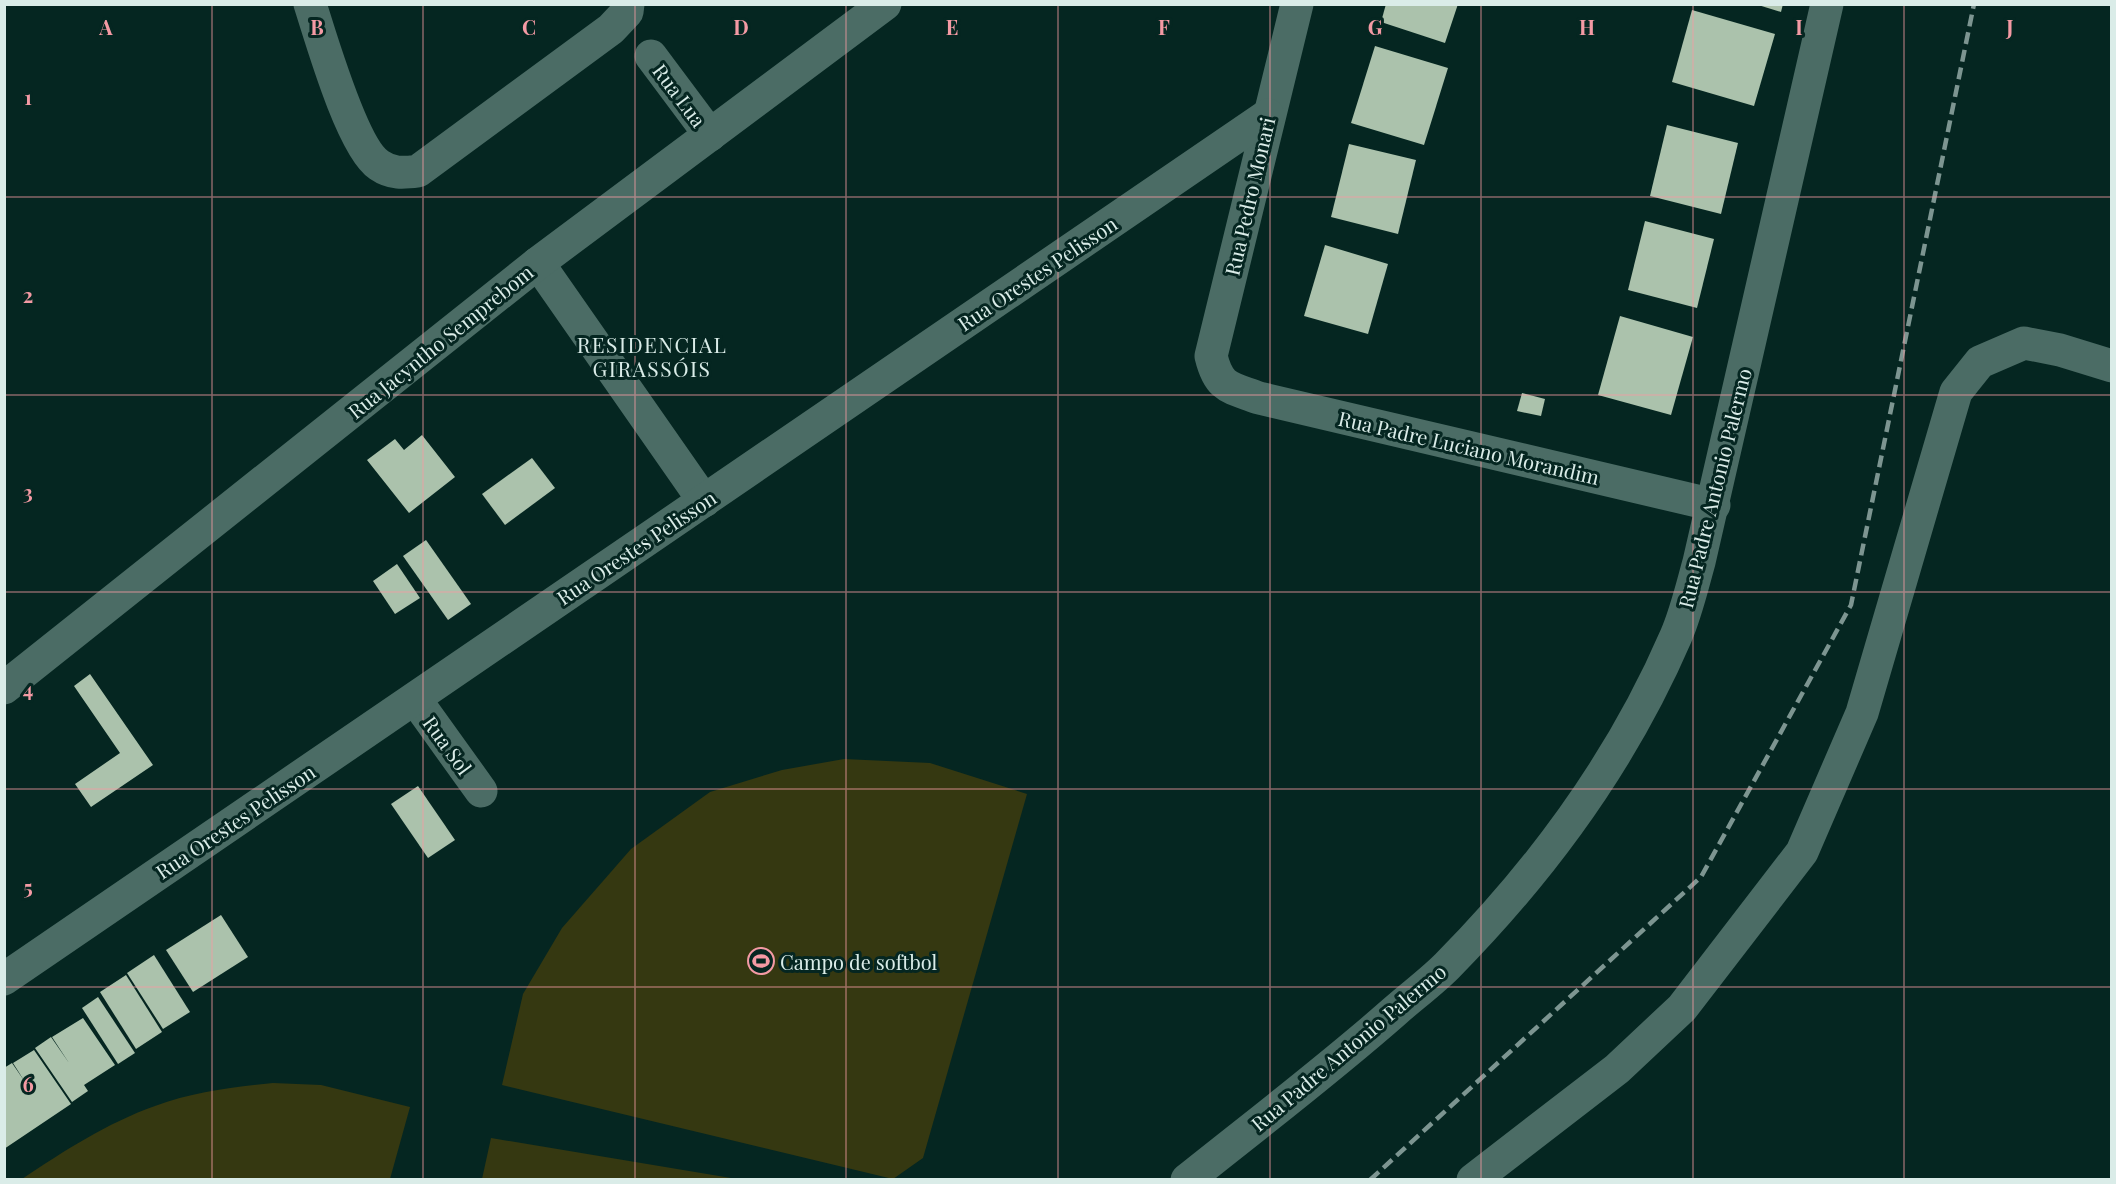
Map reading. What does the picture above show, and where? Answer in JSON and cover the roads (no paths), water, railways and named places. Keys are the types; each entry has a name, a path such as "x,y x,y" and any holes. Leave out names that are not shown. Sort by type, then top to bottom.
{"street":[{"path":"310,4 348,116 362,144 377,164 397,174 418,171 611,30 627,12 628,4"},
{"name":"Rua Jacyntho Semprebom","path":"4,688 538,263 885,4"},
{"name":"Rua Pedro Monari","path":"1225,385 1215,374 1211,356 1268,115 1297,4"},
{"name":"Rua Padre Antonio Palermo","path":"1187,1179 1364,1039 1446,967 1519,886 1585,799 1617,751 1645,701 1677,634 1700,562 1827,4"},
{"name":"Rua Lua","path":"651,56 710,135"},
{"name":"Rua Orestes Pelisson","path":"4,979 1268,115"},
{"path":"538,263 704,501"},
{"path":"1473,1179 1617,1069 1682,1008 1802,852 1862,712 1956,392 1980,362 2024,343 2060,350 2112,366"},
{"name":"Rua Padre Luciano Morandim","path":"1225,385 1259,398 1714,505"},
{"name":"Rua Sol","path":"415,699 481,791"}],"railway":[{"path":"1370,1180 1701,877 1851,605 1974,4"}],"place":[{"name":"Campo de softbol","path":"761,961"}],"district":[{"name":"RESIDENCIAL GIRASSÓIS","path":"652,356"}]}
